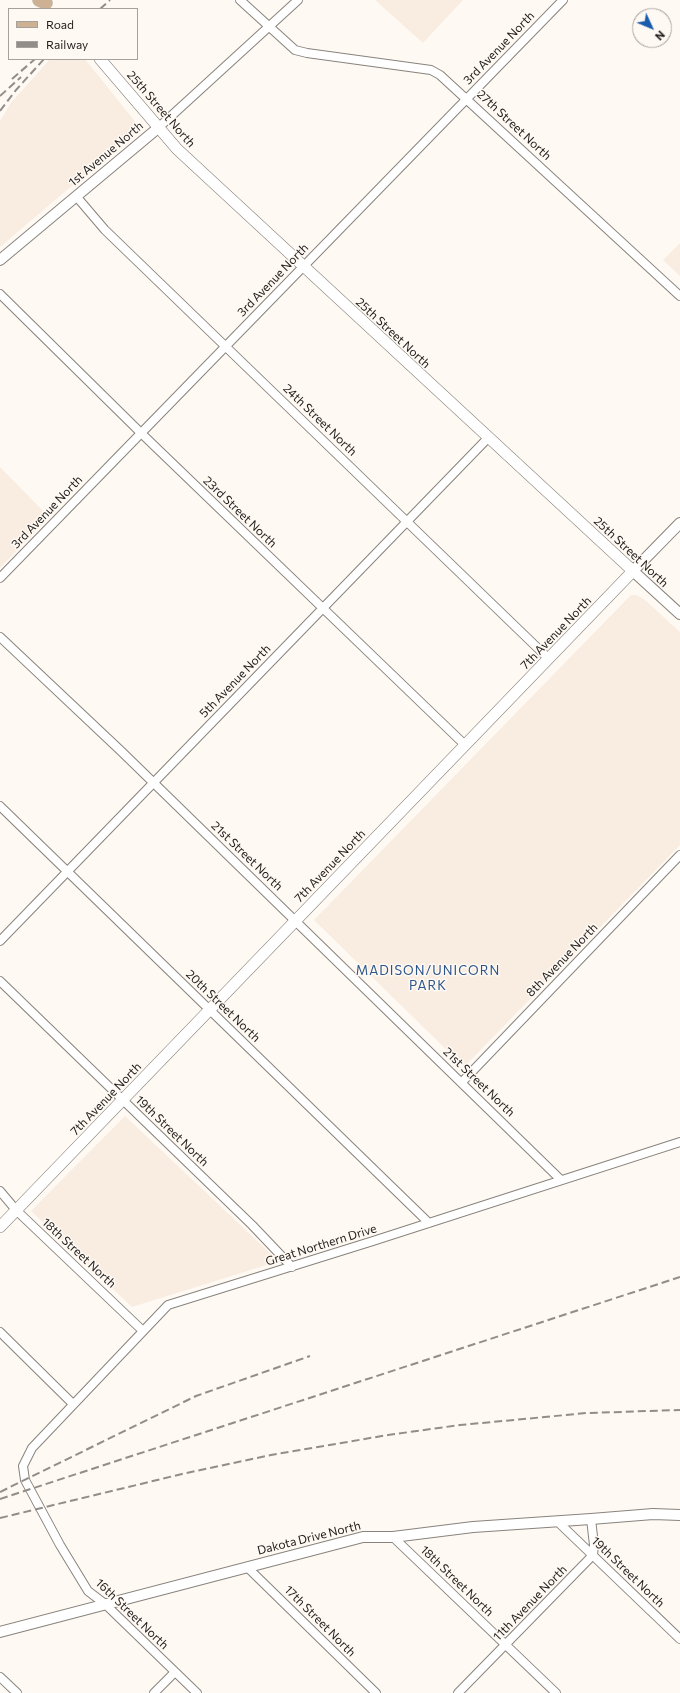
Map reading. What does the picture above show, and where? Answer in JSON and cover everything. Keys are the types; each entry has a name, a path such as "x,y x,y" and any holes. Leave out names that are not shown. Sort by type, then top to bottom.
{"main road":[{"name":"25th Street North","path":"101,60 177,149 633,571"},
{"name":"7th Avenue North","path":"0,1226 633,571"}],"street":[{"name":"27th Street North","path":"240,0 295,50 307,53 431,70 440,75 467,98 680,296"},
{"name":"1st Avenue North","path":"0,260 158,128 298,0"},
{"name":"3rd Avenue North","path":"0,578 563,0"},
{"name":"24th Street North","path":"76,196 105,230 549,659"},
{"name":"23rd Street North","path":"0,294 141,433 465,745"},
{"name":"5th Avenue North","path":"0,941 488,438"},
{"name":"7th Avenue North","path":"633,571 680,523"},
{"name":"25th Street North","path":"633,571 680,614"},
{"name":"21st Street North","path":"0,637 296,920 561,1180"},
{"name":"20th Street North","path":"0,806 429,1223"},
{"name":"8th Avenue North","path":"462,1082 680,855"},
{"name":"19th Street North","path":"0,981 252,1224 292,1267"},
{"name":"Great Northern Drive","path":"26,1458 32,1448 168,1305 292,1267 680,1142"},
{"name":"18th Street North","path":"0,1191 16,1210 143,1331"},
{"path":"0,1332 73,1404"},
{"name":"16th Street North","path":"26,1458 23,1466 25,1480 39,1508 88,1591 105,1604 196,1693"},
{"name":"Dakota Drive North","path":"0,1632 363,1537 394,1537 473,1527 653,1514 680,1515"},
{"path":"591,1519 594,1545 593,1555"},
{"name":"19th Street North","path":"558,1522 680,1640"},
{"name":"18th Street North","path":"394,1537 556,1693"},
{"name":"11th Avenue North","path":"458,1693 593,1555"},
{"name":"17th Street North","path":"247,1567 376,1693"},
{"path":"154,1693 175,1672"},
{"path":"0,1677 16,1693"}],"shaded area":[{"path":"375,0 463,0 423,43"},
{"path":"49,60 86,60 137,124 135,132 0,247 0,121 10,104"},
{"path":"680,243 680,276 663,260"},
{"path":"0,467 49,517 0,568"},
{"path":"631,595 637,595 645,600 680,632 680,845 466,1065 462,1065 314,920"},
{"path":"125,1116 272,1255 276,1262 132,1307 31,1211"}],"railway":[{"path":"101,8 110,0"},
{"path":"12,79 34,60"},
{"path":"0,111 16,90 43,60"},
{"path":"0,96 21,77"},
{"path":"0,1499 680,1277"},
{"path":"0,1492 196,1396 310,1356"},
{"path":"0,1518 182,1474 271,1455 388,1435 460,1425 587,1413 680,1410"}],"district":[{"name":"MADISON/UNICORN PARK","path":"428,978"}]}
